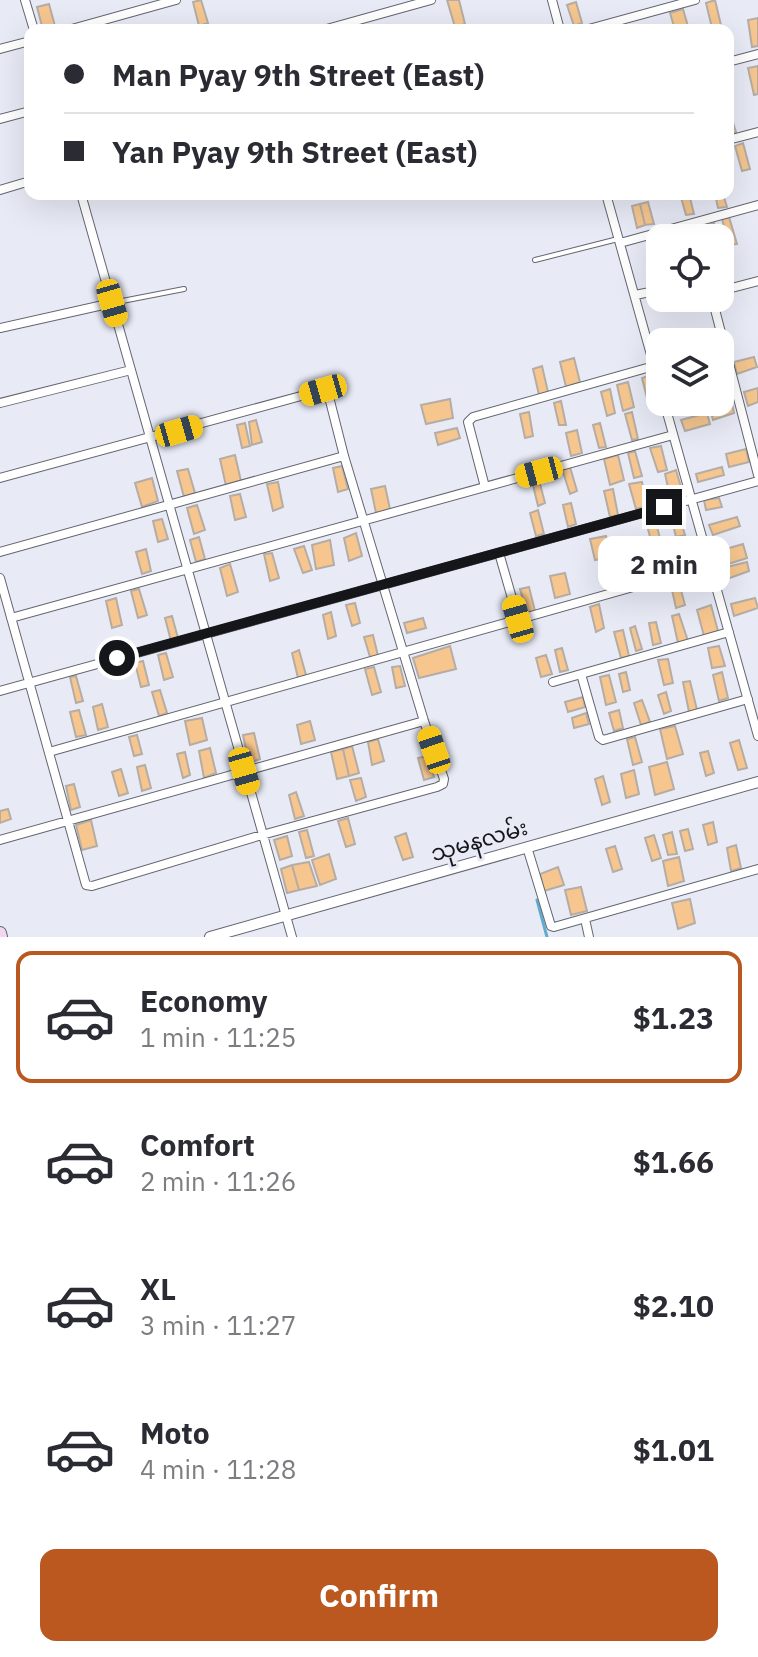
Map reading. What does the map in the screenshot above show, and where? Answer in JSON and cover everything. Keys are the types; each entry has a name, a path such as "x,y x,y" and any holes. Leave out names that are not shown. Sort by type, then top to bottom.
{"street":[{"path":"25,0 32,24"},
{"path":"90,24 176,0"},
{"path":"351,24 431,0"},
{"path":"552,0 558,24"},
{"path":"607,24 695,0"},
{"path":"0,49 24,43"},
{"path":"734,60 758,54"},
{"path":"0,119 24,113"},
{"path":"734,138 758,132"},
{"path":"0,190 24,183"},
{"path":"83,200 292,937"},
{"path":"608,200 646,336"},
{"path":"619,241 758,205"},
{"path":"734,287 758,281"},
{"path":"635,295 646,293"},
{"path":"0,328 112,303"},
{"path":"716,312 758,475"},
{"path":"485,487 468,422 473,417 646,368"},
{"path":"0,403 131,370"},
{"path":"0,478 323,390 326,392 443,784 92,886 86,885 0,578"},
{"path":"668,416 758,736"},
{"path":"11,618 673,435"},
{"path":"0,552 344,456"},
{"path":"0,691 758,481"},
{"path":"499,553 518,619"},
{"path":"49,752 711,565"},
{"path":"553,682 729,632"},
{"path":"581,674 599,737 603,740 748,699"},
{"path":"0,840 424,721"},
{"name":"သုမနလမ်း","path":"210,937 758,782"},
{"path":"527,847 551,926 554,927 758,869"},
{"path":"585,919 589,937"}],"lane":[{"path":"535,260 619,241"},
{"path":"112,303 184,289"}],"building":[{"path":"201,0 208,23 198,24 193,2"},
{"path":"447,0 459,0 465,24 454,24"},
{"path":"715,0 721,24 711,24 706,3"},
{"path":"576,2 582,23 573,24 567,5"},
{"path":"49,4 54,24 41,24 37,7"},
{"path":"683,9 687,24 673,24 670,13"},
{"path":"758,18 758,46 752,47 748,20"},
{"path":"758,66 758,94 754,95 748,68"},
{"path":"743,143 750,169 742,171 735,146"},
{"path":"682,200 690,200 694,214 686,215"},
{"path":"716,200 725,200 727,207 718,208"},
{"path":"648,202 654,224 645,225 640,204"},
{"path":"640,204 645,225 637,228 632,206"},
{"path":"729,217 731,224 723,224 722,219"},
{"path":"754,357 757,367 737,374 734,362"},
{"path":"574,358 580,382 566,387 560,362"},
{"path":"542,366 548,392 539,395 533,369"},
{"path":"628,382 634,407 623,411 617,385"},
{"path":"758,388 758,402 748,406 744,392"},
{"path":"610,389 615,413 607,416 601,392"},
{"path":"450,399 453,418 426,424 421,405"},
{"path":"561,401 566,425 559,425 554,403"},
{"path":"529,412 533,436 525,438 520,414"},
{"path":"632,412 638,439 632,440 625,414"},
{"path":"708,416 710,424 685,431 681,420"},
{"path":"256,420 262,442 252,445 249,422"},
{"path":"245,423 250,446 242,448 237,425"},
{"path":"600,423 606,447 599,448 593,425"},
{"path":"457,428 460,438 438,445 435,433"},
{"path":"577,430 582,453 571,456 566,433"},
{"path":"661,446 667,470 658,472 650,448"},
{"path":"746,449 749,462 729,467 726,454"},
{"path":"635,451 642,476 634,478 628,453"},
{"path":"235,455 241,481 226,486 220,459"},
{"path":"618,455 624,480 610,485 604,459"},
{"path":"342,466 348,489 338,492 333,468"},
{"path":"570,467 577,491 570,494 562,469"},
{"path":"722,467 724,475 698,482 696,474"},
{"path":"188,469 195,493 184,497 177,471"},
{"path":"676,470 684,497 671,501 665,474"},
{"path":"152,478 158,501 142,507 135,483"},
{"path":"539,480 545,503 538,506 532,481"},
{"path":"278,482 283,507 273,511 267,484"},
{"path":"642,482 648,506 636,509 629,484"},
{"path":"385,486 390,509 376,513 371,489"},
{"path":"613,489 618,515 610,517 604,491"},
{"path":"240,494 246,517 235,520 230,496"},
{"path":"719,498 722,507 706,510 704,500"},
{"path":"571,503 576,524 568,527 563,505"},
{"path":"197,505 205,530 194,534 187,508"},
{"path":"538,510 544,534 536,536 530,513"},
{"path":"678,512 685,535 676,537 670,513"},
{"path":"737,517 740,526 713,535 709,525"},
{"path":"162,519 168,539 158,542 153,521"},
{"path":"655,519 661,542 652,545 646,521"},
{"path":"356,533 362,556 349,561 344,538"},
{"path":"606,536 612,557 595,560 590,539"},
{"path":"199,537 205,559 196,562 190,540"},
{"path":"694,539 701,563 691,566 686,542"},
{"path":"330,540 334,565 316,569 312,545"},
{"path":"743,544 747,558 722,566 719,551"},
{"path":"677,545 682,567 674,568 669,546"},
{"path":"304,546 312,570 303,573 294,549"},
{"path":"146,549 151,571 142,574 136,552"},
{"path":"272,553 279,578 270,581 264,554"},
{"path":"747,562 749,571 727,579 723,568"},
{"path":"230,564 238,592 227,596 220,568"},
{"path":"565,573 570,594 555,598 550,576"},
{"path":"678,579 685,605 676,608 670,581"},
{"path":"529,587 535,611 527,613 520,589"},
{"path":"139,589 147,615 138,618 131,591"},
{"path":"116,598 122,625 112,628 106,601"},
{"path":"755,598 758,608 734,616 731,604"},
{"path":"355,603 360,623 352,626 346,605"},
{"path":"599,604 604,628 596,632 590,607"},
{"path":"711,605 718,631 704,636 697,610"},
{"path":"331,612 336,636 328,639 323,615"},
{"path":"679,614 688,641 678,643 672,616"},
{"path":"172,616 178,638 171,641 165,618"},
{"path":"423,618 426,628 407,633 404,623"},
{"path":"656,622 661,643 653,645 649,623"},
{"path":"635,626 642,649 636,651 630,628"},
{"path":"623,630 629,656 621,658 614,632"},
{"path":"373,635 378,656 370,657 364,637"},
{"path":"450,646 456,669 419,678 413,658"},
{"path":"719,646 725,666 712,668 708,648"},
{"path":"562,648 568,670 560,672 555,650"},
{"path":"299,650 306,675 298,678 292,653"},
{"path":"166,653 173,677 164,680 158,655"},
{"path":"546,655 552,674 541,677 536,658"},
{"path":"668,659 673,683 664,685 658,660"},
{"path":"143,661 149,685 141,687 135,663"},
{"path":"400,666 405,686 396,688 392,667"},
{"path":"374,667 381,692 372,695 365,669"},
{"path":"626,672 630,690 623,692 619,674"},
{"path":"722,672 728,698 719,701 713,675"},
{"path":"609,675 616,702 606,705 600,677"},
{"path":"76,676 83,701 76,703 70,677"},
{"path":"690,681 697,710 689,712 683,682"},
{"path":"160,690 167,713 159,716 152,692"},
{"path":"666,692 671,711 664,714 658,695"},
{"path":"583,697 585,707 568,712 565,702"},
{"path":"642,700 650,722 641,725 634,703"},
{"path":"102,704 108,727 98,730 93,707"},
{"path":"79,710 86,735 76,737 70,712"},
{"path":"619,710 623,728 614,731 609,713"},
{"path":"586,713 589,724 574,728 572,718"},
{"path":"202,718 207,740 190,745 185,721"},
{"path":"310,721 315,740 301,744 297,725"},
{"path":"675,726 683,754 667,759 660,729"},
{"path":"254,733 260,759 249,763 243,735"},
{"path":"137,735 142,754 134,756 129,737"},
{"path":"635,737 642,762 633,765 627,739"},
{"path":"378,739 384,761 372,765 368,742"},
{"path":"739,740 747,768 738,770 730,743"},
{"path":"352,746 359,773 349,776 343,749"},
{"path":"210,748 216,773 204,778 199,751"},
{"path":"343,749 349,776 337,779 331,752"},
{"path":"708,751 714,773 706,776 700,753"},
{"path":"185,752 190,775 183,778 177,754"},
{"path":"428,756 434,777 424,780 418,758"},
{"path":"667,762 674,789 655,795 649,767"},
{"path":"145,765 151,788 142,791 137,767"},
{"path":"121,769 128,793 119,796 112,772"},
{"path":"634,770 639,794 626,798 621,774"},
{"path":"603,776 610,802 602,805 595,779"},
{"path":"361,778 366,797 356,801 350,780"},
{"path":"74,784 80,807 71,810 66,786"},
{"path":"296,792 304,816 295,819 289,795"},
{"path":"8,809 11,819 0,823 0,811"},
{"path":"348,818 355,844 346,847 338,821"},
{"path":"91,820 97,846 82,850 76,825"},
{"path":"713,822 717,842 708,845 703,825"},
{"path":"688,829 693,849 685,851 680,831"},
{"path":"307,830 314,856 306,858 299,832"},
{"path":"672,832 677,854 668,855 663,835"},
{"path":"406,833 413,857 403,860 395,837"},
{"path":"654,835 661,858 652,861 645,838"},
{"path":"287,836 292,856 280,860 274,840"},
{"path":"736,845 741,868 731,871 727,848"},
{"path":"615,846 622,869 613,872 606,849"},
{"path":"329,854 336,879 320,885 312,860"},
{"path":"679,857 684,881 668,886 663,861"},
{"path":"309,862 317,886 299,890 292,865"},
{"path":"292,865 299,890 287,893 281,869"},
{"path":"558,867 564,885 544,891 540,874"},
{"path":"581,887 587,911 571,915 565,890"},
{"path":"690,899 695,923 678,929 672,903"}],"waterway":[{"path":"537,900 547,937"}],"route":[{"path":"117,658 664,507"}]}
